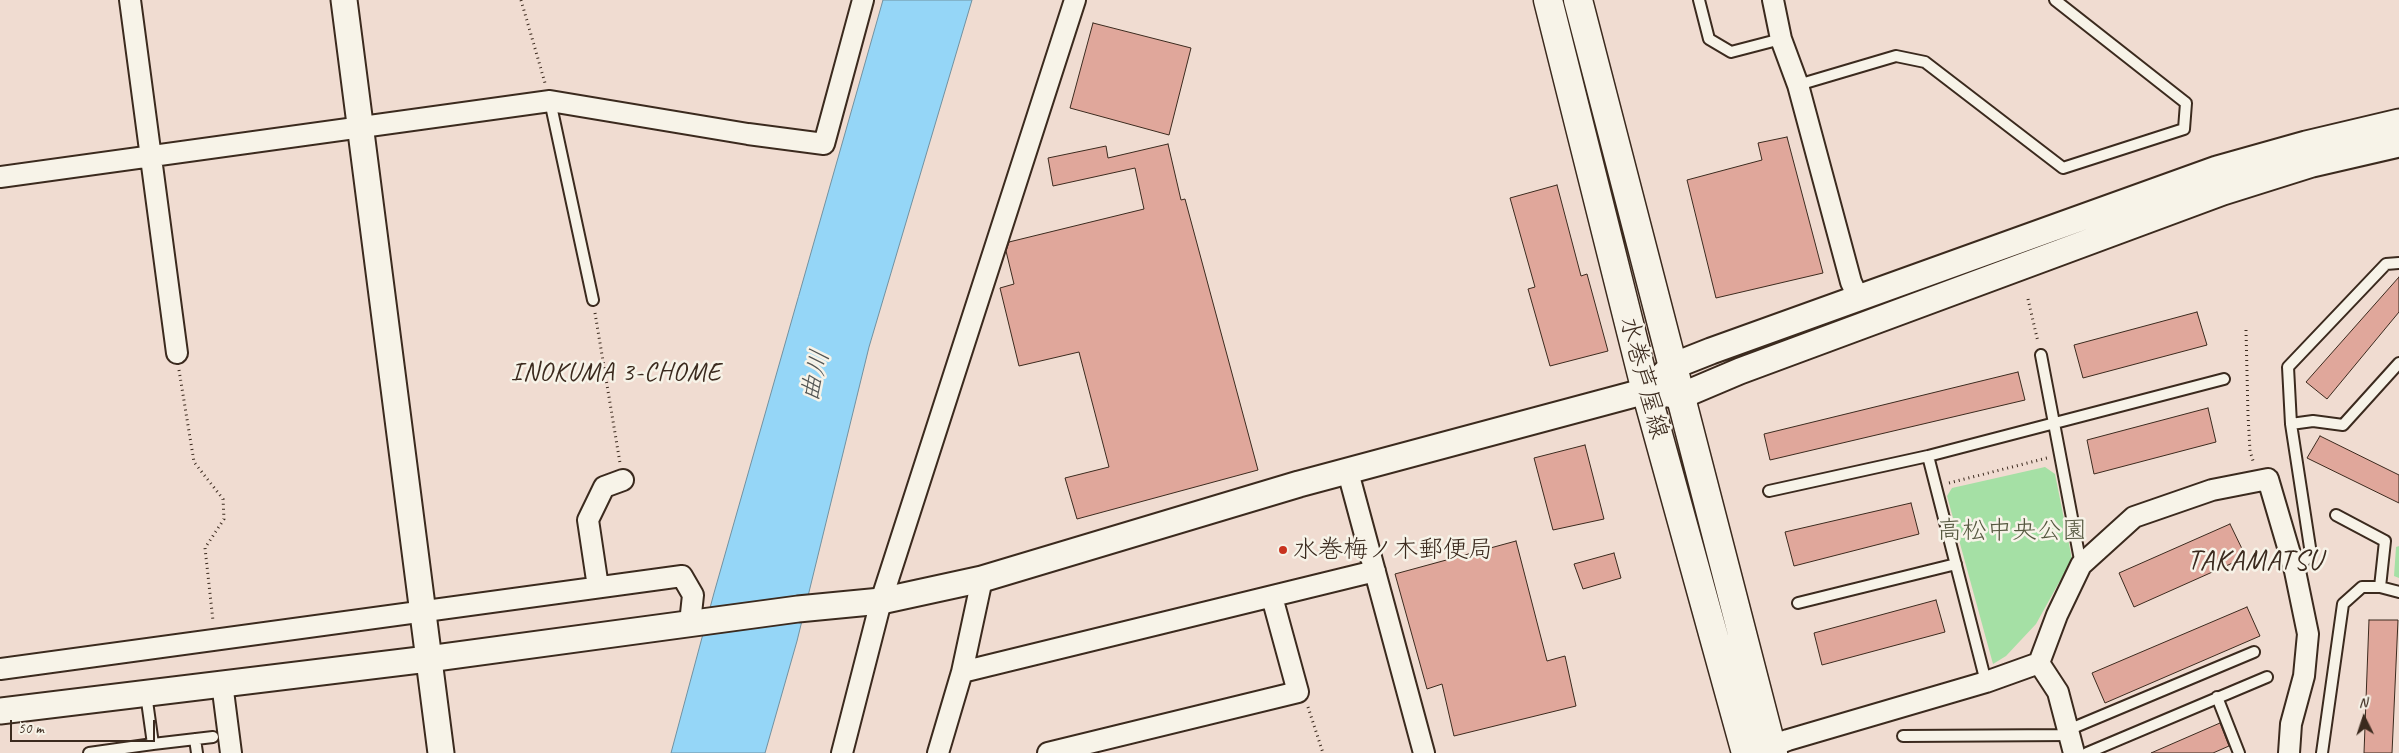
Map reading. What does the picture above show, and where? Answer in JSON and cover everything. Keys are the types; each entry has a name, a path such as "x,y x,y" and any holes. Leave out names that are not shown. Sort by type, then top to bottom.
{"main road":[{"name":"水巻芦屋線","path":"1548,0 1646,391 1760,751"},
{"name":"水巻芦屋線","path":"1578,0 1674,366 1760,751"}],"street":[{"path":"130,0 177,352"},
{"path":"344,0 441,753"},
{"path":"0,177 550,101 748,134 824,144 863,0"},
{"path":"842,753 881,601 1075,0"},
{"path":"1773,0 1781,39 1798,85 1851,282 1858,297"},
{"path":"1646,391 1674,366 1858,297 2217,169 2306,144 2399,122"},
{"path":"0,711 428,659 798,609 881,601 982,579 1348,472 1646,391 1681,396 1740,371 2223,192 2312,164 2399,144"},
{"path":"1348,472 1423,753"},
{"path":"598,587 588,520 604,487 623,480"},
{"path":"1760,751 1986,682 2039,662 2057,615 2081,565 2134,517 2212,490 2268,480 2295,570 2308,634 2304,676 2291,724 2289,753"},
{"path":"962,672 1375,571"},
{"path":"0,669 682,576 693,595 695,622"},
{"path":"938,753 962,672 982,579"},
{"path":"1048,753 1298,692 1272,597"},
{"path":"2039,662 2058,692 2070,740"},
{"path":"222,683 231,753"}],"lane":[{"path":"1699,0 1709,38 1731,52 1781,39"},
{"path":"1798,85 1896,56 1925,62 2063,168 2184,129 2186,103 2055,0"},
{"path":"550,101 593,300"},
{"path":"2295,570 2311,554 2291,424 2288,367 2386,264 2399,263"},
{"path":"2041,354 2052,423 2081,565"},
{"path":"2291,424 2313,421 2343,425 2399,363"},
{"path":"1769,492 1928,456 2224,379"},
{"path":"1928,456 1986,682"},
{"path":"2336,514 2385,541 2380,587"},
{"path":"1798,603 1956,564"},
{"path":"2322,753 2343,604 2362,587 2380,587 2399,592"},
{"path":"1903,736 2070,740 2254,652"},
{"path":"2087,753 2266,677"},
{"path":"145,693 159,747"},
{"path":"2217,697 2239,753"},
{"path":"89,753 159,747 213,737"},
{"path":"195,739 197,753"}],"path":[{"path":"521,0 550,101"},
{"path":"2028,299 2041,354"},
{"path":"593,300 623,480"},
{"path":"2246,330 2250,451 2258,481"},
{"path":"177,352 194,462 223,499 224,518 205,548 215,640"},
{"path":"1936,486 2059,455"},
{"path":"1298,692 1307,703 1323,753"}],"green space":[{"name":"高松中央公園","path":"2045,467 2055,474 2072,559 2036,624 2006,656 1993,664 1947,496 1952,488"},
{"path":"2399,546 2399,578 2394,576 2396,547"}],"water":[{"name":"曲川","path":"883,0 972,0 869,347 797,641 765,753 671,753 714,593"}],"building":[{"path":"1093,23 1191,48 1169,135 1070,108"},
{"path":"1787,137 1823,273 1716,298 1687,180 1762,160 1758,143"},
{"path":"1168,144 1181,200 1185,199 1258,470 1077,519 1065,478 1109,467 1079,352 1019,366 1000,288 1014,284 1006,251 1009,242 1144,209 1135,168 1053,186 1048,158 1106,146 1108,158"},
{"path":"1557,185 1581,276 1587,274 1608,351 1550,366 1528,289 1535,287 1510,198"},
{"path":"2399,277 2399,312 2327,399 2306,382"},
{"path":"2197,312 2207,345 2083,378 2074,345"},
{"path":"2018,372 2025,400 1770,460 1764,434"},
{"path":"2208,408 2216,442 2094,474 2087,440"},
{"path":"2320,436 2399,475 2399,503 2307,458"},
{"path":"1585,445 1604,519 1553,530 1534,458"},
{"path":"1911,503 1919,534 1794,566 1785,532"},
{"path":"2230,524 2246,557 2134,607 2119,573"},
{"path":"1516,541 1547,661 1565,656 1576,706 1454,736 1442,684 1427,689 1395,574"},
{"path":"1614,553 1621,578 1583,589 1574,564"},
{"path":"1936,600 1945,632 1822,665 1814,633"},
{"path":"2247,607 2260,636 2105,703 2092,673"},
{"path":"2369,620 2398,620 2392,753 2364,753"},
{"path":"2220,723 2229,746 2213,753 2151,753"}],"place":[{"name":"水巻梅ノ木郵便局","path":"1283,550"}],"district":[{"name":"INOKUMA 3-CHOME","path":"616,373"},
{"name":"TAKAMATSU","path":"2255,562"}]}
